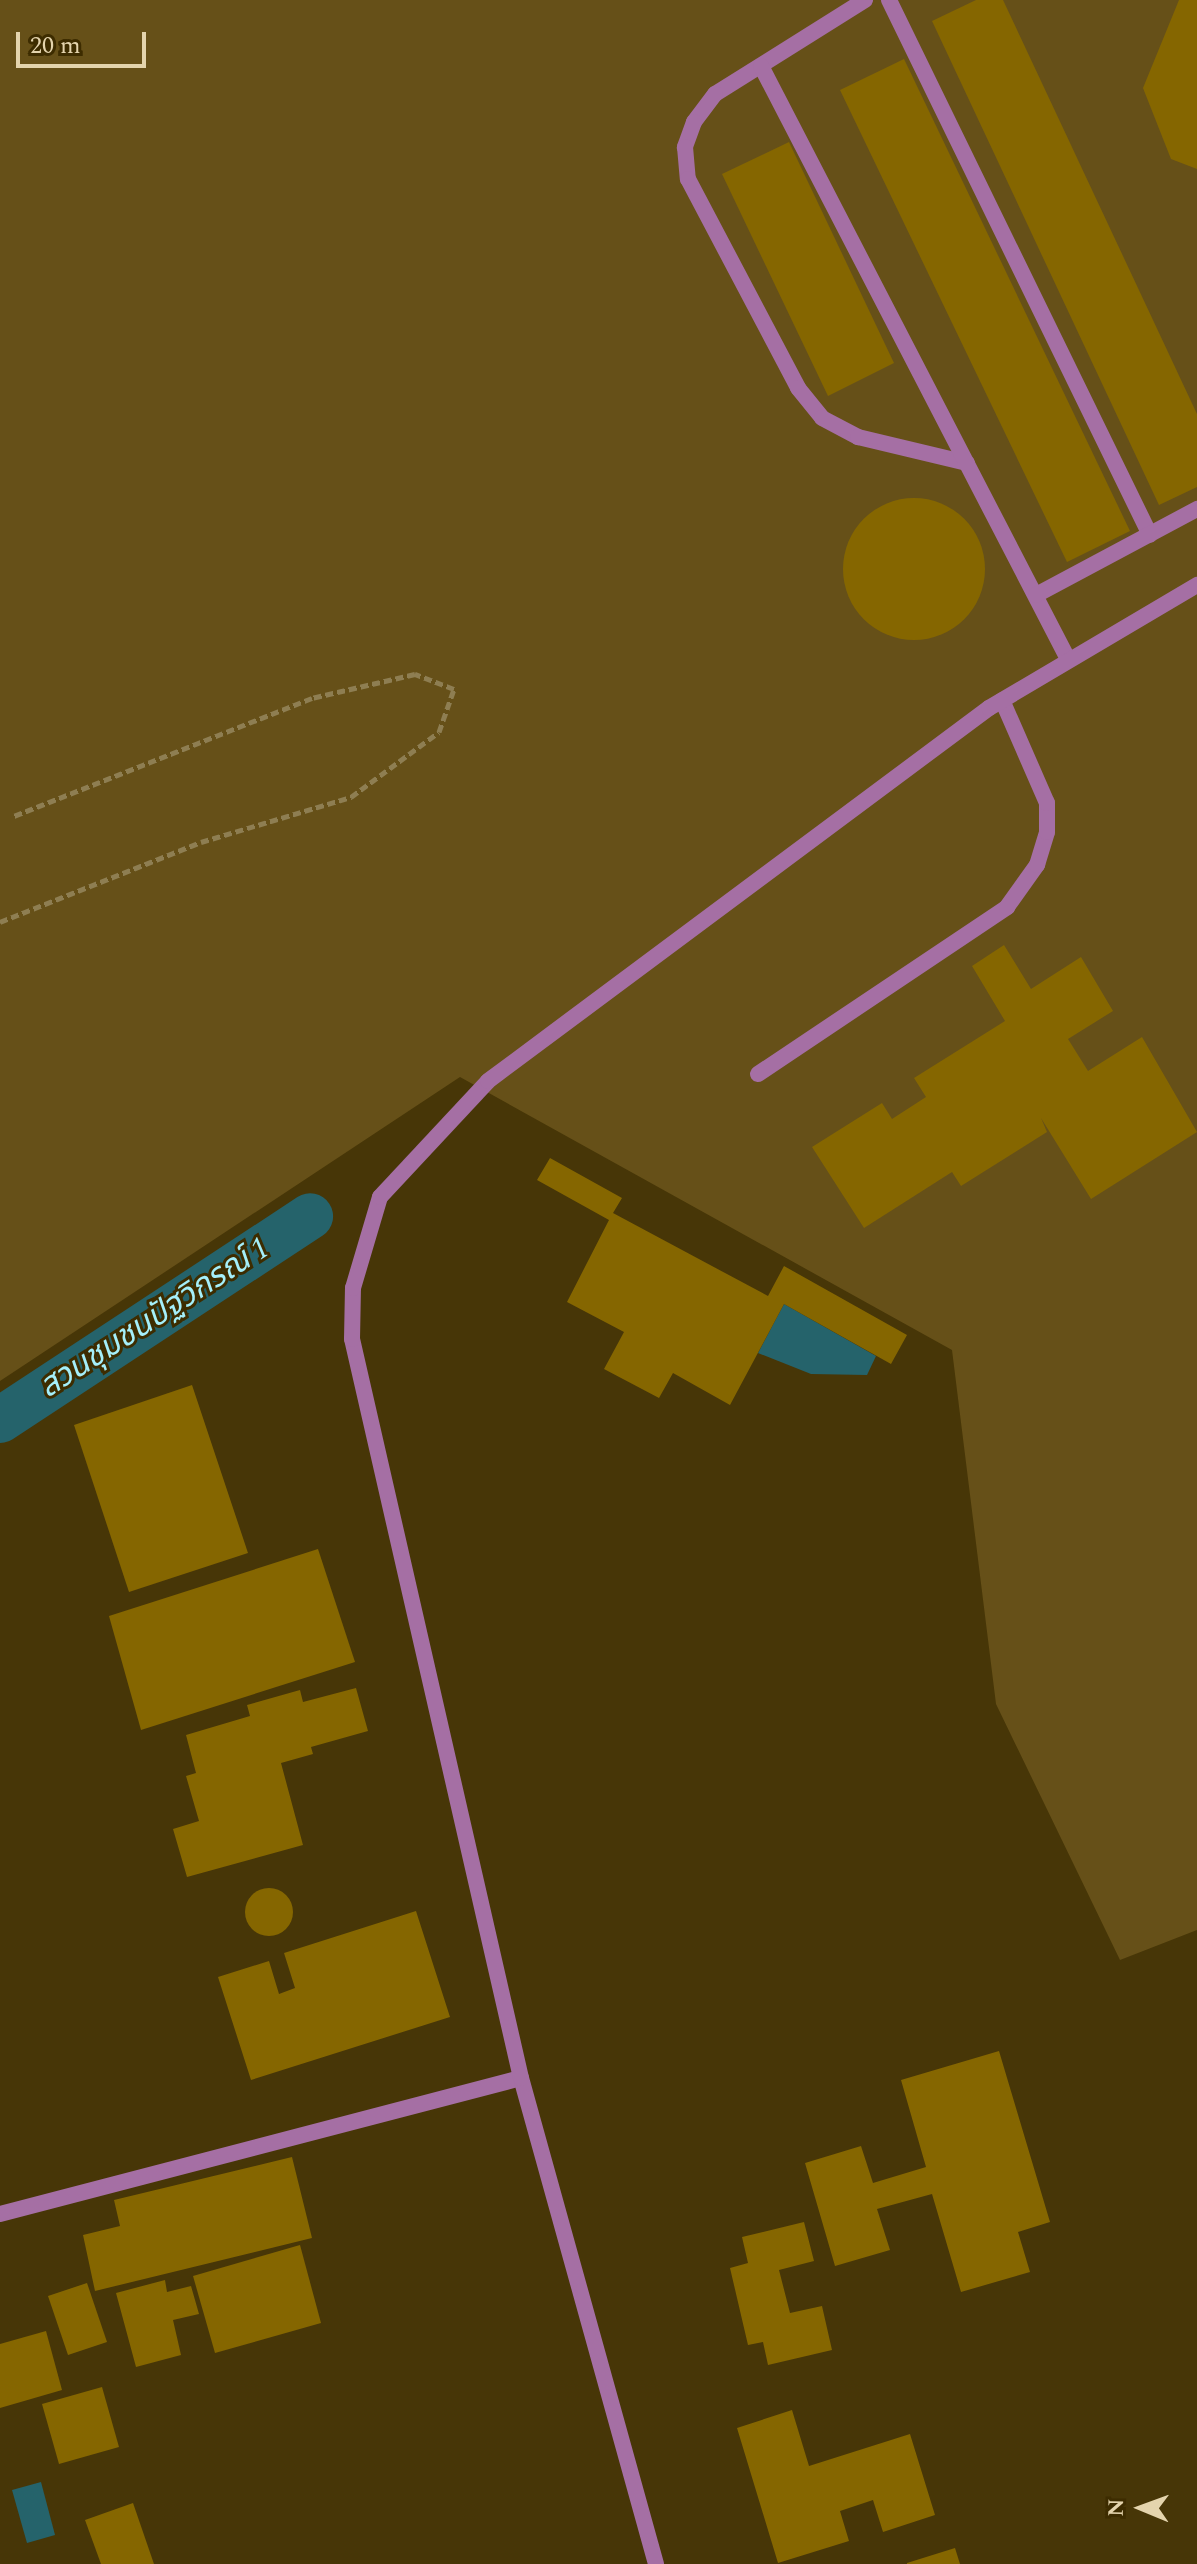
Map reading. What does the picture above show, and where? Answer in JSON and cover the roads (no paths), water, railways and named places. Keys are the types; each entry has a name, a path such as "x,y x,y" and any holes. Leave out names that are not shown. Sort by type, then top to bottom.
{"street":[{"path":"865,0 715,94 694,122 685,147 688,179 798,388 822,418 858,437 967,463"},
{"path":"889,0 1150,535"},
{"path":"761,66 1068,659"},
{"path":"1036,595 1197,509"},
{"path":"656,2564 521,2078 352,1339 353,1288 380,1197 488,1081 1002,700 1197,585"},
{"path":"758,1074 1007,907 1037,865 1047,832 1047,803 1002,700"},
{"path":"0,2214 521,2078"}],"water":[{"path":"784,1304 876,1356 867,1375 811,1374 758,1353"},
{"path":"41,2482 55,2535 27,2543 12,2490"}],"waterway":[{"name":"สวนชุมชนปัฐวิกรณ์ 1","path":"0,1420 310,1216"}]}
